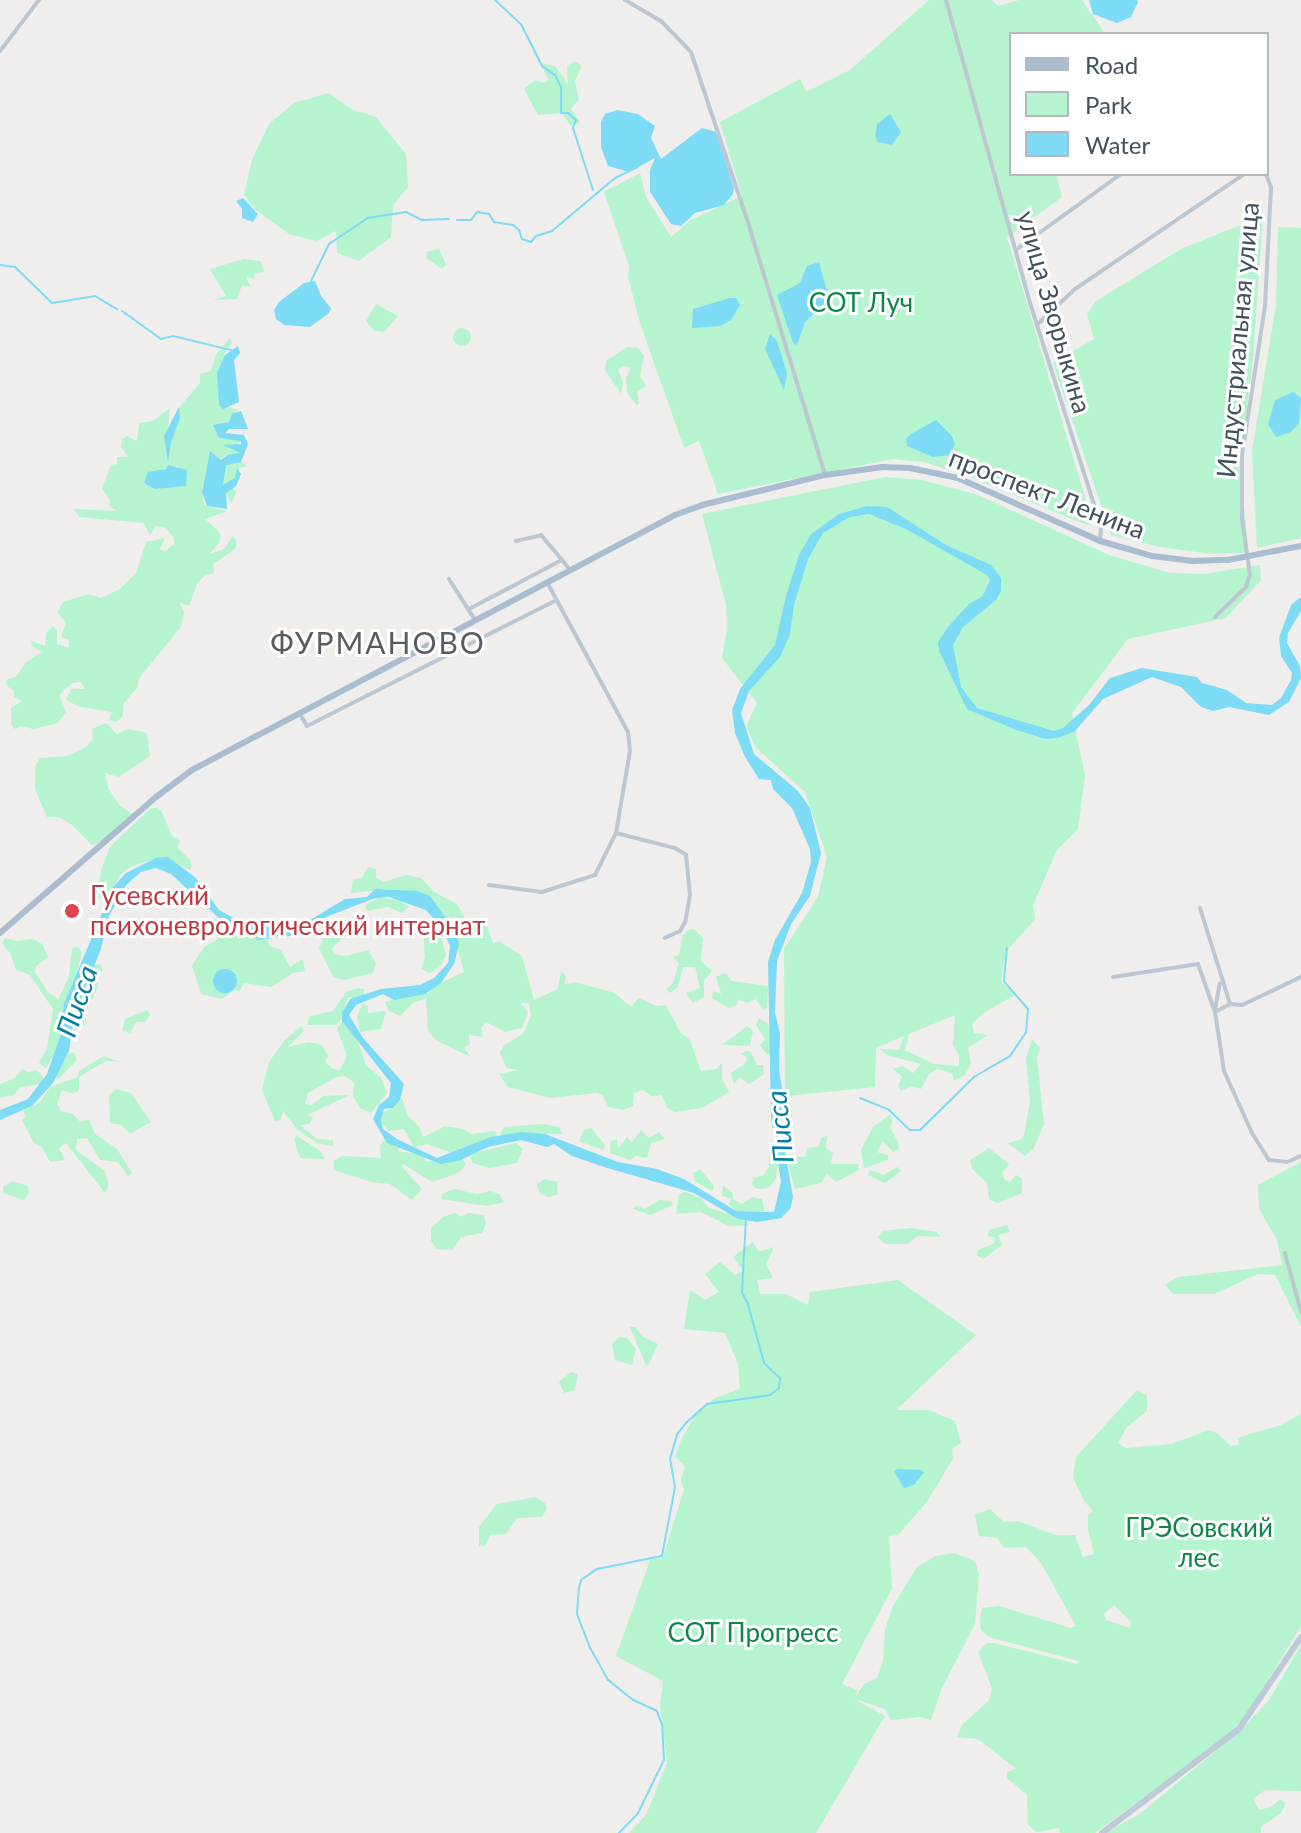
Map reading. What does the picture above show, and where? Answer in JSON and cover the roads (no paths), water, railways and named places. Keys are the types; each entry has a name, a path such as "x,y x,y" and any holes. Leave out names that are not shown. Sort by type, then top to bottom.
{"main road":[{"name":"проспект Ленина","path":"0,933 168,786 299,712 688,510 825,475 882,467 942,473 1100,541 1152,556 1193,561 1249,558 1301,546"},
{"path":"1102,1833 1239,1729 1301,1637"}],"street":[{"path":"0,51 39,0"},
{"path":"625,0 661,21 691,52 746,216 825,475"},
{"name":"улица Зворыкина","path":"946,0 1037,325 1101,527 1100,541"},
{"path":"1017,249 1118,176"},
{"path":"1037,325 1068,294 1241,176"},
{"name":"Индустриальная улица","path":"1249,558 1242,519 1242,455 1265,306 1271,187 1267,176"},
{"path":"516,541 541,535 570,570"},
{"path":"1215,617 1249,583 1249,558"},
{"path":"469,609 562,560"},
{"path":"449,579 475,620"},
{"path":"489,885 542,892 595,875 616,833 630,751 628,732 547,582"},
{"path":"299,712 307,726 556,600"},
{"path":"444,636 454,653"},
{"path":"616,833 675,848 686,855 690,895 685,922 680,931 664,938"},
{"path":"1200,908 1230,1004"},
{"path":"1113,977 1198,964 1215,1012 1228,1080 1262,1152 1276,1162 1301,1156"},
{"path":"1215,1012 1230,1004 1242,1005 1301,977"},
{"path":"1215,1012 1220,979"},
{"path":"1285,1253 1301,1312"}],"water":[{"path":"1089,0 1138,2 1131,17 1117,23 1093,14"},
{"path":"617,110 638,114 655,126 651,138 661,159 702,128 716,132 734,188 733,194 724,205 695,213 681,226 671,224 650,192 650,170 655,158 629,172 608,166 601,147 601,122 605,114"},
{"path":"890,114 901,132 892,145 878,142 875,137 877,124"},
{"path":"243,198 258,214 253,222 242,218 242,209 236,201"},
{"path":"819,262 828,295 826,303 805,322 797,345 793,343 777,295 800,283 807,266"},
{"path":"315,281 321,296 331,308 329,313 310,327 284,325 276,319 274,310 279,302 304,283"},
{"path":"736,298 740,305 731,320 720,326 692,328 693,309"},
{"path":"770,334 777,341 787,373 784,390 765,349"},
{"path":"238,346 240,353 234,360 239,402 223,409 219,405 217,373 225,355"},
{"path":"1293,392 1301,398 1299,423 1291,432 1276,437 1268,424 1275,400"},
{"path":"179,407 180,418 168,462 164,436"},
{"path":"241,411 248,429 229,429 225,433 244,435 248,444 241,462 226,465 223,485 235,478 237,468 241,474 236,486 226,493 227,509 207,506 202,492 210,451 221,460 229,454 241,453 223,445 241,444 241,441 219,438 213,425 229,422 232,414"},
{"path":"936,420 952,436 955,445 949,455 933,457 907,446 906,439 911,434"},
{"path":"168,465 187,470 186,486 155,489 144,483 148,472 166,469"},
{"name":"Писса","path":"867,506 887,507 946,545 991,565 1001,578 1001,591 996,600 963,627 953,645 961,687 977,708 1054,731 1063,728 1089,705 1110,678 1142,668 1197,677 1202,683 1227,690 1246,703 1272,705 1281,698 1291,680 1292,673 1281,656 1279,638 1291,605 1301,597 1301,611 1288,633 1287,643 1300,666 1301,678 1289,702 1269,715 1229,707 1213,711 1201,707 1181,687 1152,677 1103,699 1075,731 1058,738 1046,739 1016,730 967,709 939,651 938,642 948,627 969,604 983,596 990,580 987,575 906,529 869,514 850,517 823,533 808,559 794,605 790,634 780,657 749,691 741,713 754,754 798,791 810,808 821,853 810,896 791,924 777,961 775,1013 780,1033 779,1070 783,1094 780,1121 793,1197 790,1209 781,1218 757,1222 738,1219 694,1193 572,1156 554,1144 547,1147 521,1140 488,1147 461,1160 441,1164 387,1143 373,1119 379,1105 389,1097 391,1083 342,1021 342,1013 350,999 381,989 420,985 434,978 448,963 450,946 442,928 426,910 389,897 375,898 326,917 314,933 258,940 220,919 171,874 156,868 141,872 126,885 108,918 101,949 74,1015 69,1051 53,1083 32,1106 0,1120 0,1110 28,1099 47,1074 61,1034 64,1004 113,887 126,873 156,858 168,857 196,878 219,910 245,924 260,927 305,923 345,899 367,897 375,889 417,891 430,896 456,932 459,944 454,964 441,983 425,994 394,1000 383,994 356,1005 349,1015 363,1038 404,1084 400,1100 393,1108 384,1109 381,1120 383,1129 397,1139 437,1158 491,1137 521,1132 545,1134 618,1162 657,1169 684,1179 736,1211 774,1212 781,1182 771,1117 768,962 775,940 802,893 811,862 810,849 792,808 773,789 771,780 759,779 745,757 735,733 732,710 740,689 775,645 799,555 811,534 839,514"},
{"path":"225,969 236,976 237,981 230,992 225,993 214,986 213,981 220,970"},
{"path":"894,1471 924,1472 914,1485 904,1488"}],"waterway":[{"path":"495,0 521,24 542,66 555,75 561,87 561,113 568,113 576,120 573,128 593,190"},
{"path":"457,220 471,220 477,212 489,214 494,222 513,225 522,239 531,242 536,236 552,231 615,178 638,167"},
{"path":"311,281 329,244 368,218 406,212 422,220 449,219"},
{"path":"0,265 15,267 52,303 95,296 117,309"},
{"path":"122,311 161,339 173,336 231,350"},
{"path":"860,1098 889,1110 910,1130 920,1130 974,1077 1010,1056 1026,1032 1028,1009 1004,981 1007,948"},
{"path":"619,1833 638,1813 664,1760 662,1725 657,1711 633,1700 608,1680 590,1648 577,1614 579,1588 581,1580 597,1569 662,1556 675,1487 670,1459 677,1434 687,1422 707,1404 770,1395 779,1388 780,1378 764,1363 742,1292 746,1219"}],"place":[{"name":"Гусевский психоневрологический интернат","path":"72,911"}],"district":[{"name":"ФУРМАНОВО","path":"378,642"}],"park label":[{"name":"СОТ Луч","path":"861,303"},
{"name":"ГРЭСовский лес","path":"1199,1543"},
{"name":"СОТ Прогресс","path":"753,1633"}]}
